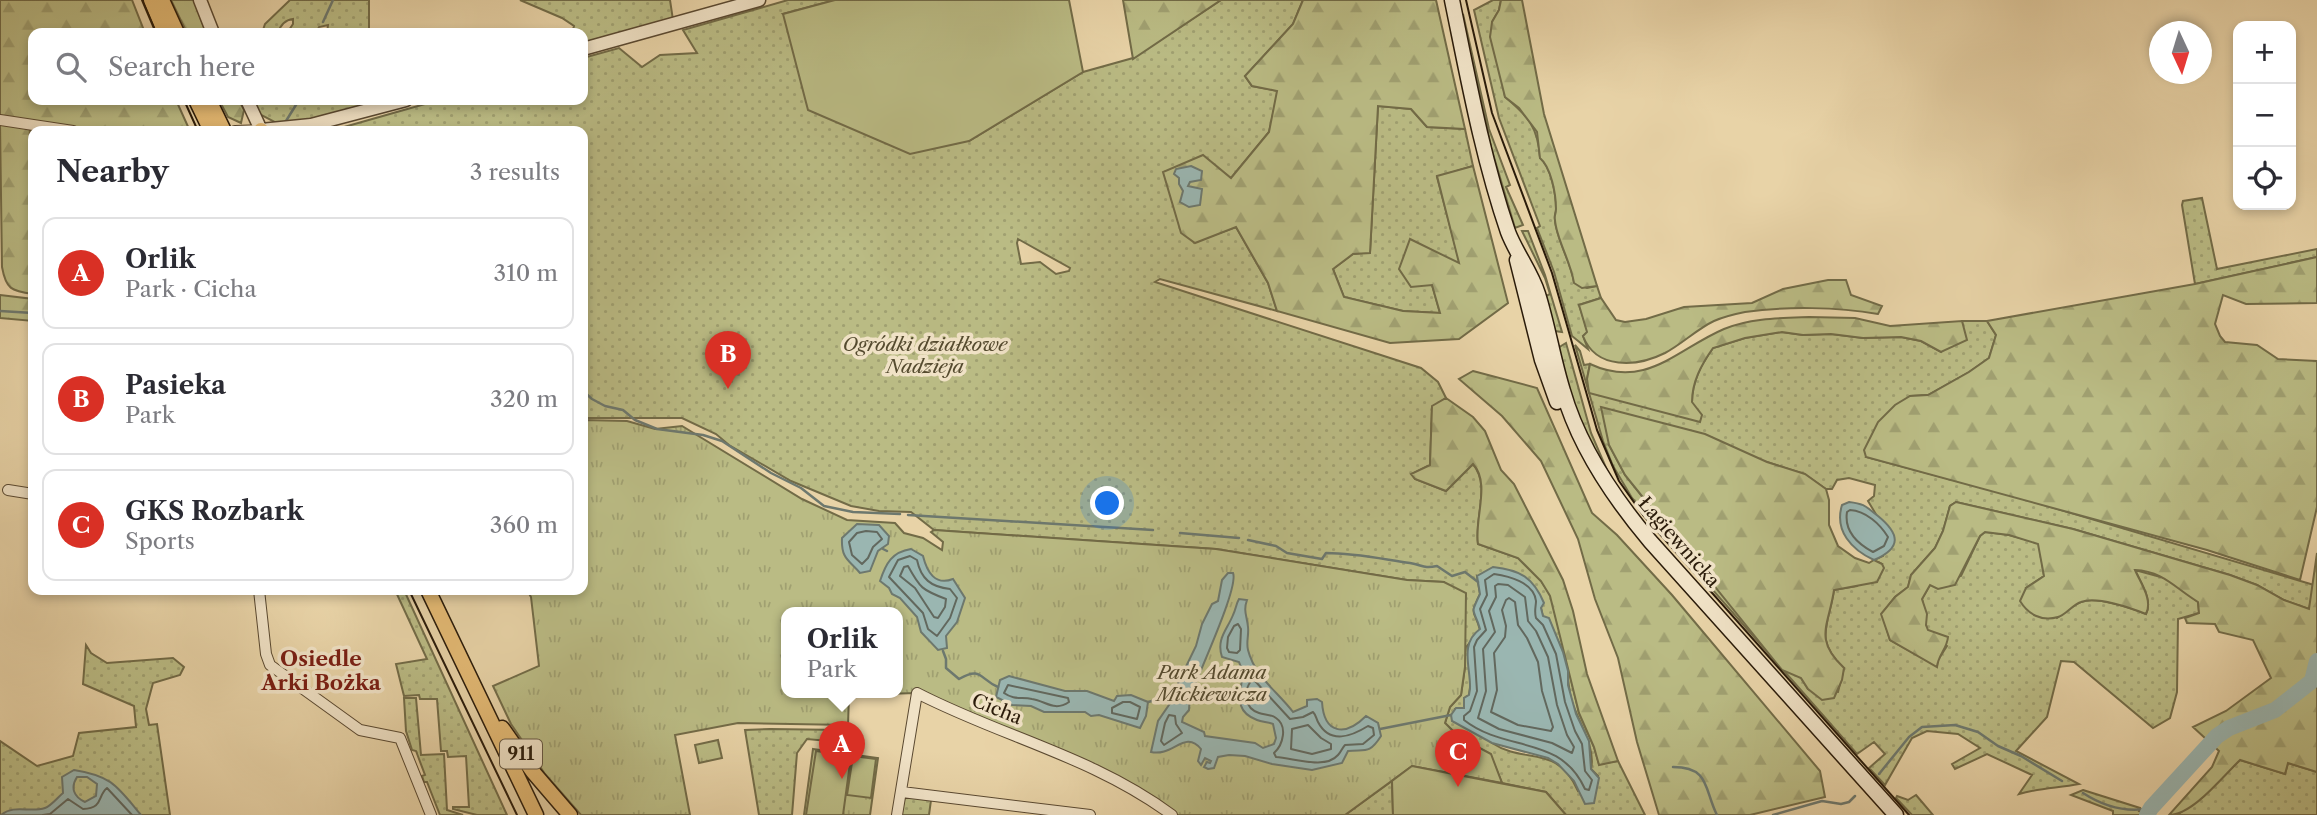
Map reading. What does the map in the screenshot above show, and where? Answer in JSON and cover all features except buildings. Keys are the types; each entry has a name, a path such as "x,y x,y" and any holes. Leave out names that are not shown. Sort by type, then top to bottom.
{"main road":[{"path":"150,0 163,28"},
{"path":"162,0 175,28"},
{"name":"Łagiewnicka","path":"1456,1 1480,134 1514,245 1527,306 1554,395 1578,449 1610,503 1652,556 1885,815"},
{"path":"199,105 209,126"},
{"path":"211,105 222,126"},
{"name":"Łagiewnicka","path":"1514,245 1535,286 1572,417 1585,446 1617,499 1650,541 1896,815"},
{"path":"430,595 536,815"},
{"name":"911","path":"484,705 533,772 570,815"}],"street":[{"path":"200,0 211,28"},
{"path":"588,48 759,0"},
{"path":"250,105 260,126"},
{"path":"300,126 334,120 388,105"},
{"path":"0,120 40,126"},
{"path":"8,490 28,493"},
{"path":"260,595 266,654 271,665 360,730 400,738 431,815"},
{"name":"Cicha","path":"897,815 916,693 1082,762 1126,784 1172,815"},
{"path":"902,792 1090,815"}],"green space":[{"path":"0,0 132,0 143,28 28,28 28,105 178,105 188,126 67,126 0,116"},
{"path":"171,0 194,0 204,28 185,28"},
{"path":"290,0 369,0 369,28 328,28 328,25 318,28 290,28 293,19 280,28 264,28"},
{"path":"520,0 670,0 673,20 588,44 588,28 573,28 562,18"},
{"name":"Ogródki działkowe Nadzieja","path":"788,0 835,0 783,14 969,141 1083,72 1133,58 1221,0 1303,0 1293,24 1245,76 1252,86 1278,91 1269,132 1231,178 1195,242 1236,227 1268,283 1277,311 1160,279 1155,282 1421,368 1438,382 1446,398 1432,407 1430,465 1412,474 1415,479 1446,491 1473,464 1481,482 1478,544 1518,558 1541,581 1551,596 1579,713 1599,764 1618,761 1645,815 1566,815 1546,792 1502,783 1490,754 1459,737 1445,723 1450,707 1461,695 1465,667 1463,634 1444,582 1407,580 1216,549 934,530 911,512 879,511 851,506 791,481 729,445 716,434 682,418 588,418 588,126 348,126 421,105 588,105 588,57 619,48 642,67 660,55 697,53 683,30","holes":["1018,239 1070,268 1069,271 1056,274 1040,262 1021,264","1477,576 1541,608 1543,617 1549,619 1564,654 1572,702 1591,752 1591,769 1598,776 1578,791 1570,776 1560,766 1540,757 1516,753 1492,743 1456,709 1464,709 1464,698 1469,695 1471,679 1467,646 1480,630 1474,612 1480,594"]},
{"path":"835,0 1069,0 1083,72 969,141 910,154 808,110 783,14"},
{"path":"1123,0 1221,0 1133,59"},
{"path":"1303,0 1436,0 1465,129 1427,127 1411,109 1378,106 1370,253 1353,254 1333,269 1344,297 1403,311 1440,313 1432,285 1411,287 1399,269 1410,239 1459,263 1437,176 1473,166 1508,303 1459,339 1390,343 1277,311 1268,283 1236,227 1195,243 1181,233 1163,172 1203,155 1231,178 1269,132 1277,91 1252,86 1245,76 1293,24"},
{"path":"1493,0 1501,0 1492,22 1505,97 1526,116 1537,138 1540,158 1552,181 1556,227 1574,282 1587,288 1597,286 1601,298 1579,305 1588,332 1583,336 1588,349 1572,336 1554,272 1537,228 1540,226 1499,118 1474,10"},
{"path":"1501,0 1522,0 1544,114 1597,286 1582,288 1574,283 1556,227 1554,189 1550,174 1540,158 1537,132 1519,108 1505,97 1490,37 1492,22"},
{"path":"1463,14 1489,129 1510,185 1506,187 1523,225 1515,228 1491,147"},
{"path":"222,105 242,105 244,110 241,123 228,117"},
{"path":"250,105 370,105 293,126 282,126 252,110"},
{"path":"1378,106 1411,109 1427,127 1465,129 1473,166 1437,177 1460,264 1432,285 1440,313 1403,311 1344,297 1333,269 1353,254 1370,252"},
{"path":"0,123 28,127 28,293 11,288 5,280 2,267"},
{"path":"2202,198 2217,269 2317,249 2317,257 2195,284 2182,205 2183,201"},
{"path":"1522,231 1528,231 1545,275 1562,332 1555,331 1546,296 1550,294 1545,278"},
{"path":"2317,257 2317,303 2246,304 2223,295 2215,324 2225,342 2257,345 2278,359 2317,361 2317,507 2300,580 2207,550 1866,457 1864,450 1878,422 1895,405 1910,396 1928,395 1989,358 1996,335 1987,321 2195,284"},
{"path":"1828,280 1846,280 1851,295 1882,306 1878,314 1812,308 1745,312 1714,321 1654,358 1630,363 1607,360 1597,355 1583,336 1587,332 1579,305 1601,298 1616,320 1625,322 1646,319 1684,307 1752,303 1783,289"},
{"path":"0,295 28,298 28,321 0,318"},
{"path":"1855,318 1890,326 1962,321 1967,340 1941,352 1921,341 1901,337 1863,338 1782,332 1745,338 1713,348 1701,367 1695,381 1692,402 1702,415 1700,422 1589,393 1587,379 1590,364 1610,371 1645,370 1734,325 1766,319"},
{"path":"1962,321 1987,321 1996,335 1989,358 1928,395 1910,396 1866,457 2017,497 2314,585 2309,609 2230,575 2073,529 1956,502 1950,506 1935,548 1911,575 1908,587 1895,597 1882,614 1890,640 1937,666 1947,646 1927,630 1922,599 1930,585 1961,576 1980,536 1985,532 2039,543 2044,576 2026,588 2057,618 2081,602 2095,600 2146,614 2147,597 2135,570 2168,579 2198,602 2199,613 2178,619 2177,692 2170,718 2153,728 2074,662 2061,661 2047,717 2016,751 2079,784 2019,794 2032,775 1987,754 1955,769 1952,764 1980,748 1958,734 1927,731 1912,738 1885,785 1869,768 1885,754 1874,742 1857,754 1632,498 1613,466 1603,441 1575,345 1584,365 1590,364 1587,379 1692,402 1698,374 1713,348 1745,338 1781,332 1863,338 1901,337 1921,341 1941,352 1963,330","holes":["1609,445 1767,462 1804,474 1826,489 1832,489 1837,480 1849,478 1875,485 1874,496 1868,501 1877,516 1883,556 1874,560 1882,564 1857,586 1834,590 1827,622 1826,640 1834,658 1844,668 1838,692 1808,689 1676,539 1625,475"]},
{"path":"1566,343 1591,433 1613,484 1638,519 1790,693 1679,571 1611,486 1576,422 1564,389 1556,353 1558,348"},
{"path":"1473,371 1537,388 1592,513 1617,535 1672,595 1820,771 1825,797 1750,815 1659,815 1637,742 1618,658 1595,599 1578,539 1541,461 1502,416 1459,379"},
{"path":"1446,398 1473,417 1485,431 1501,470 1514,484 1563,580 1587,674 1618,761 1599,765 1579,713 1550,596 1541,581 1518,558 1478,544 1481,481 1473,464 1446,491 1415,479 1411,474 1430,465 1432,406"},
{"path":"1601,407 1705,434 1767,462 1805,474 1826,489 1829,525 1838,546 1855,558 1869,563 1874,560 1884,568 1877,582 1834,590 1826,640 1834,658 1844,668 1834,698 1822,700 1808,689 1801,678 1782,670 1625,475 1609,445"},
{"name":"Park Adama Mickiewicza","path":"588,420 627,421 655,429 682,426 802,499 847,520 895,523 904,533 923,538 942,550 943,542 931,532 934,530 1216,549 1407,580 1444,582 1466,593 1465,667 1461,695 1450,707 1445,723 1459,737 1491,754 1502,783 1412,766 1345,815 1172,815 1126,784 917,693 903,693 903,607 781,607 781,698 849,698 848,725 738,723 675,735 690,815 581,815 545,774 511,724 493,686 539,666 530,595 588,595"},
{"path":"1956,502 2073,529 2230,575 2309,609 2317,553 2317,772 2288,763 2285,774 2240,760 2198,802 2188,809 2169,815 2212,767 2219,751 2193,727 2226,711 2271,678 2253,640 2219,632 2215,624 2187,623 2185,618 2199,613 2198,602 2169,582 2145,571 2135,570 2147,598 2146,614 2096,600 2078,603 2058,617 2041,618 2027,610 2020,601 2026,588 2044,576 2038,544 2009,535 1985,532 1980,536 1955,585 1938,589 1930,585 1922,599 1928,630 1948,637 1937,667 1890,640 1881,614 1895,597 1908,587 1911,575 1935,548 1950,506"},
{"path":"397,595 406,595 507,815 477,815 453,809 469,807 466,756 448,757 447,751 441,751 437,699 420,699 419,695 404,696 396,664 427,659"},
{"path":"86,645 91,653 107,663 173,658 184,667 180,675 153,683 146,709 149,725 157,724 170,815 0,815 0,741 37,766 73,756 79,733 136,727 134,706 83,684"},
{"path":"404,698 416,698 421,755 444,754 447,810 463,815 440,815 427,782 424,782 422,776 425,775 406,731"},
{"path":"745,730 843,730 860,744 807,739 797,753 792,815 759,815"},
{"path":"718,740 722,758 699,763 695,745"},
{"path":"813,749 878,758 870,815 804,815"},
{"path":"816,751 851,756 843,815 806,815"},
{"path":"853,756 876,759 871,798 847,795"},
{"path":"2240,760 2285,774 2288,763 2317,772 2317,815 2177,815 2204,796"},
{"path":"1412,766 1546,792 1566,815 1393,815 1392,781"},
{"path":"1392,781 1393,815 1345,815"},
{"path":"2083,790 2140,808 2139,811 2152,815 2113,815 2113,811 2071,795"},
{"path":"1916,795 1933,815 1912,815 1896,798 1897,796 1908,800"},
{"path":"905,796 931,800 929,815 901,815"}],"water":[{"path":"1191,166 1202,171 1201,180 1190,182 1188,186 1202,189 1200,205 1189,207 1180,202 1183,191 1179,178 1174,174 1176,169"},
{"path":"1849,502 1865,506 1891,529 1895,540 1890,551 1874,560 1852,545 1843,531 1840,514 1842,505"},
{"path":"857,524 879,525 889,536 888,544 878,551 870,571 860,573 847,558 842,545 842,538"},
{"path":"911,549 923,556 930,572 937,579 953,579 965,598 957,622 946,636 947,648 938,650 921,632 917,617 880,581 891,559"},
{"path":"1493,567 1525,576 1544,603 1541,608 1543,616 1549,618 1563,652 1576,714 1589,741 1591,769 1599,778 1594,803 1585,804 1574,781 1558,764 1548,758 1492,743 1452,721 1451,715 1456,708 1464,708 1464,698 1469,695 1468,649 1480,629 1474,612 1480,594 1477,576"},
{"path":"1228,573 1233,573 1230,594 1193,690 1188,689 1189,710 1182,722 1204,732 1205,736 1255,743 1263,748 1274,744 1276,738 1273,724 1257,720 1242,709 1242,670 1239,662 1222,657 1221,640 1238,601 1247,600 1245,610 1248,650 1251,660 1267,683 1293,712 1307,706 1307,700 1317,699 1322,702 1327,721 1337,729 1351,727 1366,716 1378,723 1381,736 1373,746 1366,750 1348,751 1342,763 1312,770 1229,755 1218,757 1214,768 1208,769 1204,767 1211,761 1205,758 1201,765 1198,761 1201,749 1190,742 1184,742 1166,751 1151,752 1158,721 1173,699 1196,646 1202,624 1212,604 1218,601 1222,580"},
{"path":"1009,676 1065,691 1087,691 1114,701 1117,696 1131,695 1148,702 1146,716 1140,728 1099,715 1091,716 1085,712 1044,712 1031,706 1012,705 996,697 1000,680"},
{"path":"74,770 106,779 141,815 1,815 11,810 47,807 63,793 62,777","holes":["77,777 87,777 97,784 96,796 85,802 76,795 74,785"]}],"waterway":[{"path":"323,22 333,0"},
{"path":"286,121 296,105"},
{"path":"0,311 28,313"},
{"path":"588,395 605,406 623,410 635,420 657,429 703,435 722,441 771,473 801,488 824,506 853,512 900,514"},
{"path":"908,515 1153,530"},
{"path":"1180,533 1239,538"},
{"path":"1248,540 1276,546 1287,553 1322,559 1326,553 1337,553 1426,567 1437,566 1452,576 1465,572 1478,582"},
{"path":"883,549 887,551"},
{"path":"943,651 946,668 959,679 976,674 998,687"},
{"path":"2147,815 2217,736 2229,728 2275,710 2312,681 2317,661"},
{"path":"1163,697 1169,689 1177,688"},
{"path":"1148,702 1152,701"},
{"path":"1380,729 1451,715"},
{"path":"1879,774 1909,737 1922,727 1955,725 1978,732 2062,781"},
{"path":"1673,767 1685,768 1700,775 1717,815"},
{"path":"2083,793 2116,807 2133,810 2151,808"},
{"path":"1773,815 1822,801 1841,804 1849,802 1855,796"}],"tram line":[{"path":"142,0 154,28"},
{"path":"1466,0 1492,113 1552,273 1597,430 1619,481 1643,515 1909,815"},
{"path":"186,105 196,126"},
{"path":"411,595 517,815"}],"place":[{"name":"Pasieka","path":"728,389"},
{"name":"Orlik","path":"842,779"},
{"name":"GKS Rozbark","path":"1458,787"}],"district":[{"name":"Osiedle Arki Bożka","path":"321,670"}]}
